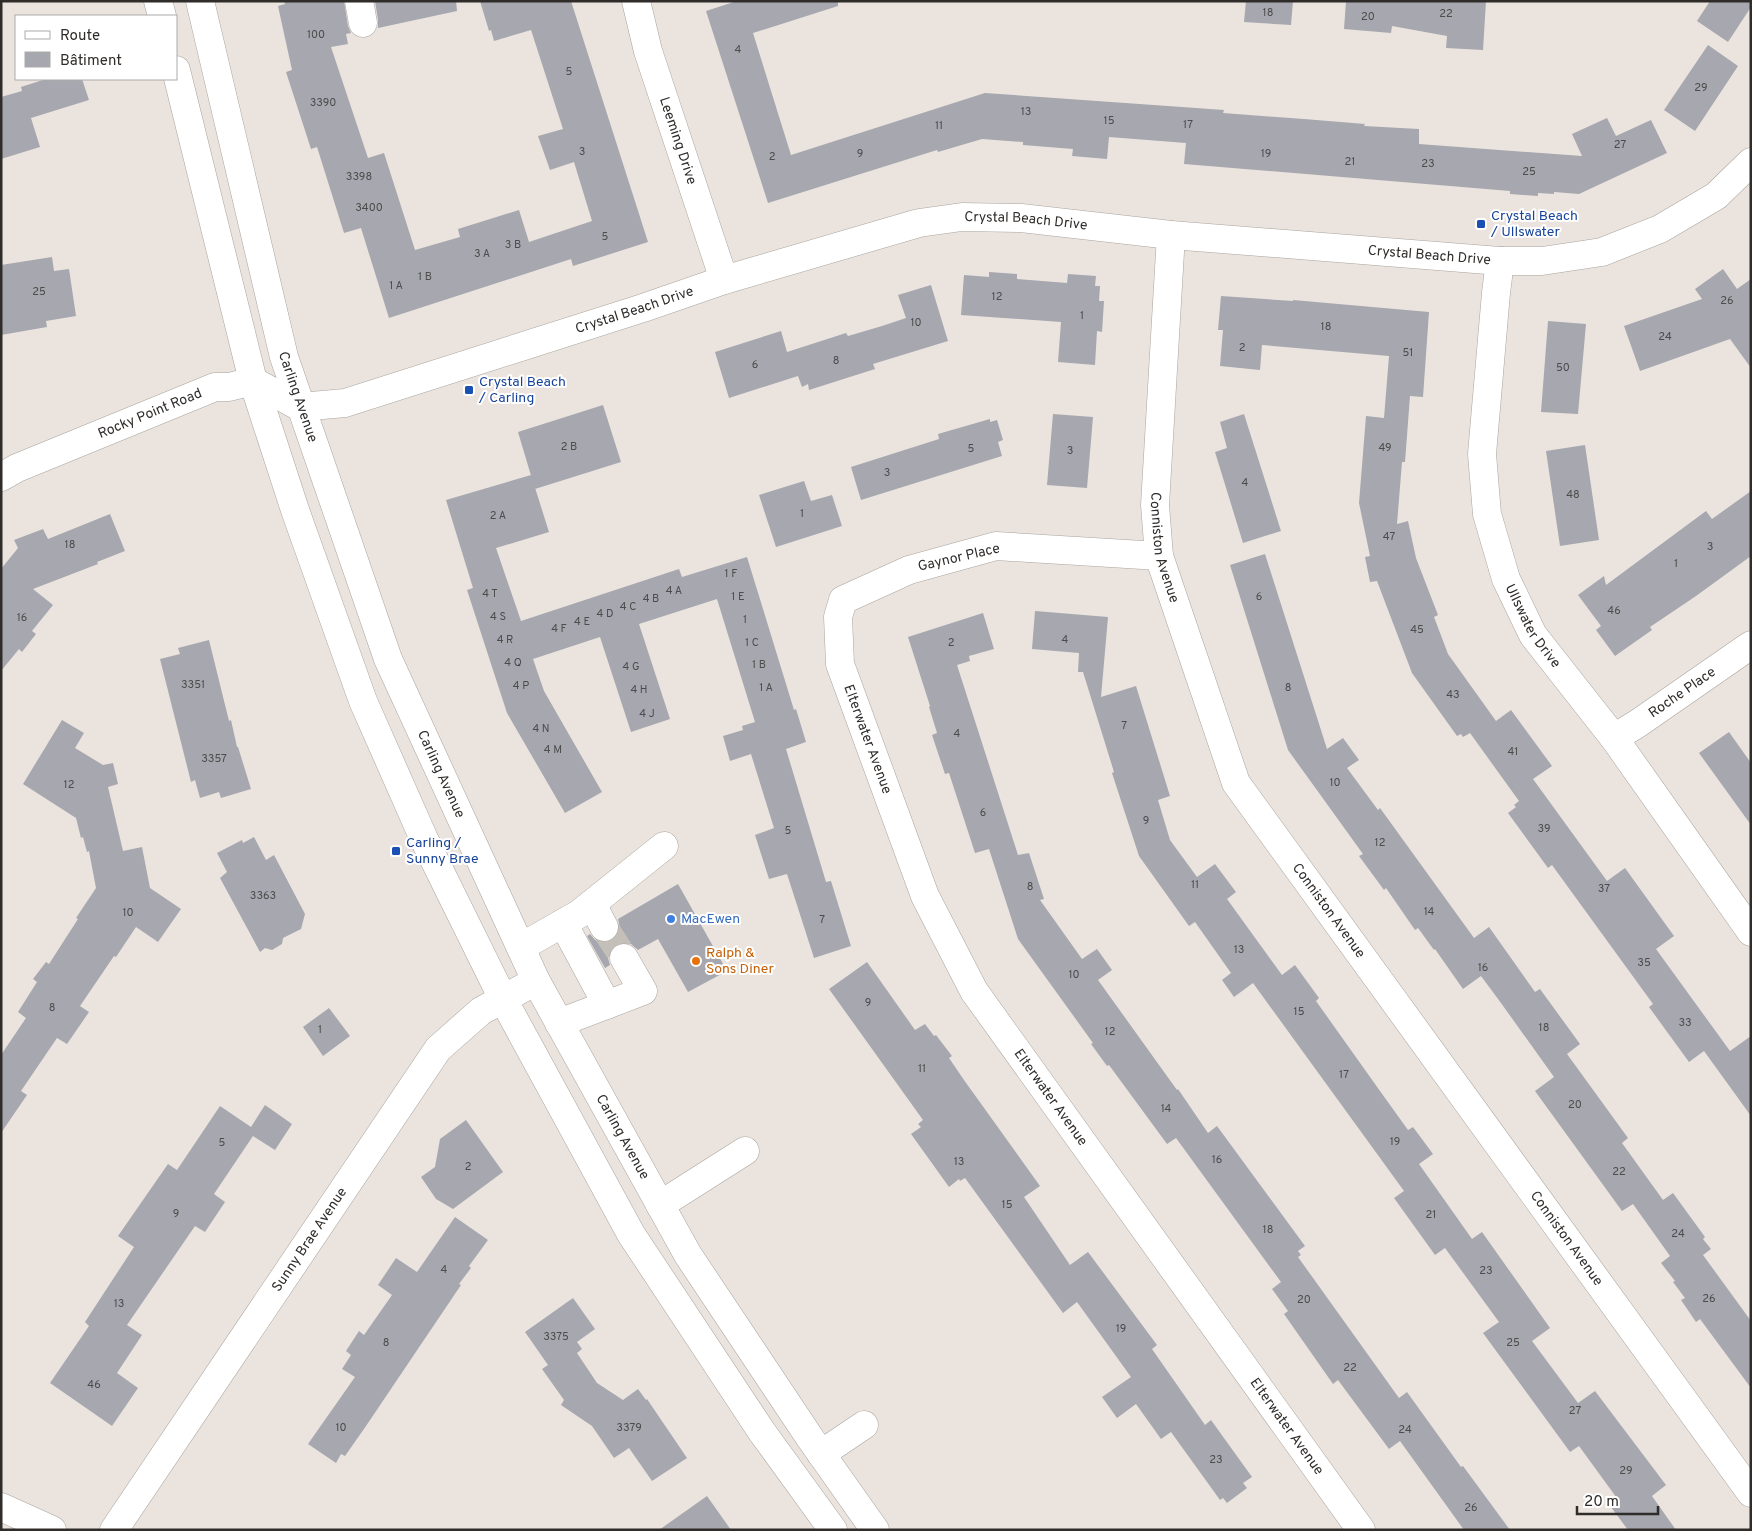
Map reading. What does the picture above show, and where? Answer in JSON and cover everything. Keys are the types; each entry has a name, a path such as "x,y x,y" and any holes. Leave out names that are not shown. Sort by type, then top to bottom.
{"street":[{"path":"158,1 162,15"},
{"name":"Carling Avenue","path":"200,1 284,357 388,660 536,982 688,1255 821,1454 875,1530"},
{"name":"Leeming Drive","path":"636,1 648,51 724,280"},
{"path":"178,78 253,381 295,510 363,701 424,840 503,999 631,1234 762,1432 833,1530"},
{"name":"Crystal Beach Drive","path":"300,407 346,404 724,280 919,223 962,217 1021,218 1171,235 1500,261 1542,261 1602,252 1660,229 1716,196 1751,162"},
{"name":"Conniston Avenue","path":"1171,235 1154,505 1159,556 1236,783 1751,1493"},
{"name":"Ullswater Drive","path":"1500,261 1482,454 1487,514 1506,579 1533,635 1614,738 1751,932"},
{"path":"253,381 300,407"},
{"name":"Rocky Point Road","path":"1,477 17,468 216,387 229,387 253,381"},
{"name":"Gaynor Place","path":"838,617 843,600 909,570 996,546 1159,556"},
{"name":"Elterwater Avenue","path":"838,617 840,664 925,896 974,991 1361,1530"},
{"name":"Roche Place","path":"1614,738 1751,645"},
{"path":"521,947 579,914 598,915 664,846"},
{"path":"563,923 607,1005"},
{"path":"559,1023 643,991 624,958"},
{"name":"Sunny Brae Avenue","path":"114,1530 438,1049 481,1011 536,982"},
{"path":"660,1204 745,1150"},
{"path":"821,1454 864,1424"},
{"path":"1,1507 52,1530"}],"building":[{"path":"284,1 344,1 351,33 346,34 348,44 331,47 368,158 384,153 415,250 460,237 458,229 519,210 529,242 592,221 574,162 550,170 538,136 563,129 531,30 494,41 480,1 571,1 648,242 573,266 571,259 389,318 361,228 344,233 317,147 311,149 286,72 292,70 278,6 285,4"},
{"path":"375,1 456,1 457,11 378,28"},
{"path":"737,1 838,1 838,6 753,33 791,155 985,93 1224,110 1223,113 1419,129 1419,144 1582,156 1572,134 1607,118 1616,136 1651,120 1667,153 1579,194 1554,192 1554,194 1538,193 1538,196 1510,194 1510,191 1184,164 1186,143 1109,137 1107,159 1072,156 1073,149 982,139 938,152 937,150 768,203 706,11"},
{"path":"1246,1 1293,1 1291,25 1244,22"},
{"path":"1346,1 1486,1 1483,50 1446,48 1447,36 1392,26 1391,33 1344,29"},
{"path":"1710,1 1751,1 1751,7 1728,42 1697,21"},
{"path":"1708,45 1738,66 1695,131 1664,110"},
{"path":"43,80 82,80 89,100 31,118 40,147 1,159 1,97 22,91 21,87"},
{"path":"52,257 54,271 69,269 76,316 46,321 47,327 1,335 1,265"},
{"path":"1723,269 1737,289 1751,279 1751,368 1730,339 1640,371 1624,326 1702,299 1695,289"},
{"path":"989,272 1017,274 1017,279 1067,283 1068,274 1096,276 1095,286 1100,286 1099,301 1104,301 1102,332 1097,331 1095,365 1058,362 1061,322 961,315 964,275 989,277"},
{"path":"931,285 948,341 873,364 875,369 809,390 808,384 802,387 798,376 729,398 715,352 781,331 787,352 846,333 848,336 882,326 906,318 898,295"},
{"path":"1221,296 1293,300 1429,312 1423,397 1410,396 1405,462 1402,462 1397,524 1408,521 1416,558 1438,615 1434,617 1448,654 1496,721 1511,710 1552,766 1533,779 1607,881 1625,868 1674,936 1656,949 1730,1051 1751,1036 1751,1116 1704,1051 1689,1062 1649,1007 1653,1004 1552,865 1548,868 1508,813 1516,807 1514,805 1519,801 1470,733 1463,737 1461,734 1457,736 1412,673 1377,581 1370,582 1365,557 1370,556 1359,503 1366,416 1384,418 1389,356 1262,345 1260,370 1220,366 1223,330 1218,330"},
{"path":"1548,321 1586,324 1578,414 1541,412"},
{"path":"603,405 621,462 535,489 518,432"},
{"path":"1053,414 1093,417 1087,488 1047,485"},
{"path":"1244,414 1281,531 1243,543 1215,452 1227,448 1220,422"},
{"path":"990,419 990,422 997,420 1003,440 998,442 1002,456 861,500 851,467 939,439 938,434"},
{"path":"1585,445 1599,540 1560,546 1546,451"},
{"path":"531,475 549,532 496,548 521,621 679,569 682,577 747,557 794,710 796,709 806,742 786,749 826,882 831,881 851,946 814,958 787,874 769,879 755,835 774,828 751,754 730,761 723,736 743,730 742,726 755,722 717,599 639,624 670,719 631,732 600,637 533,659 544,691 602,792 565,813 507,713 467,590 473,588 446,500"},
{"path":"804,481 811,501 832,495 842,526 776,547 759,495"},
{"path":"1751,491 1751,556 1650,627 1652,630 1615,656 1596,630 1601,626 1578,595 1604,576 1606,585 1706,511 1712,519"},
{"path":"110,514 125,551 97,562 98,564 33,589 53,605 32,631 36,634 22,652 19,649 1,671 1,569 18,548 14,540 43,529 48,539"},
{"path":"1265,554 1327,749 1343,738 1359,760 1347,768 1378,810 1380,808 1474,938 1489,927 1535,992 1540,989 1580,1044 1567,1054 1628,1138 1622,1143 1663,1200 1673,1193 1705,1237 1703,1239 1711,1249 1703,1255 1751,1321 1751,1388 1700,1319 1696,1322 1681,1300 1685,1298 1661,1263 1670,1256 1633,1204 1622,1211 1535,1091 1554,1077 1501,1003 1481,976 1463,989 1435,949 1418,928 1415,930 1386,888 1384,890 1359,856 1363,854 1288,750 1230,565"},
{"path":"1035,611 1108,617 1101,697 1136,686 1170,796 1158,800 1170,840 1197,877 1215,864 1236,892 1227,899 1282,975 1295,965 1319,998 1316,1001 1408,1130 1413,1127 1433,1154 1419,1164 1472,1239 1482,1232 1550,1328 1532,1341 1578,1403 1595,1391 1666,1485 1652,1496 1676,1530 1628,1530 1611,1507 1619,1501 1579,1446 1570,1452 1483,1333 1499,1322 1445,1248 1435,1255 1394,1198 1404,1191 1253,983 1234,997 1222,980 1231,973 1195,922 1189,926 1139,856 1112,773 1114,772 1083,672 1078,672 1079,653 1032,649"},
{"path":"983,613 994,649 969,656 970,661 957,665 1018,855 1029,853 1044,899 1040,900 1082,959 1097,949 1112,970 1098,980 1208,1133 1217,1126 1305,1246 1298,1251 1301,1255 1298,1257 1399,1398 1407,1392 1461,1467 1463,1466 1510,1530 1464,1530 1400,1441 1389,1449 1338,1380 1333,1384 1284,1314 1288,1311 1272,1289 1281,1282 1176,1138 1167,1144 1109,1065 1107,1066 1091,1044 1093,1043 1018,939 989,849 975,853 949,773 945,774 932,735 937,733 930,706 908,637"},
{"path":"209,640 229,721 231,720 237,747 251,789 221,798 219,792 200,798 195,780 191,782 160,659 180,654 178,648"},
{"path":"62,720 84,733 75,748 103,765 113,763 118,784 108,787 123,851 142,847 150,888 181,909 158,942 136,927 80,1006 89,1012 67,1044 57,1038 21,1091 27,1095 1,1133 1,1055 26,1018 18,1012 37,982 33,979 46,962 49,964 96,888 89,851 87,852 83,837 81,838 76,818 23,784"},
{"path":"1729,732 1751,763 1751,825 1699,753"},
{"path":"254,837 266,860 274,855 305,914 301,929 283,938 282,944 272,950 265,948 260,952 220,878 227,872 217,853 242,840 243,843"},
{"path":"678,884 727,971 688,992 658,939 638,950 631,944 624,942 617,944 610,951 608,958 610,965 605,968 587,936 590,934 595,940 603,943 612,941 617,936 620,928 618,919"},
{"path":"867,962 915,1030 925,1024 934,1036 936,1035 952,1056 949,1058 964,1080 1040,1186 1024,1197 1070,1265 1088,1252 1157,1345 1152,1349 1205,1425 1211,1420 1252,1477 1243,1483 1247,1488 1227,1503 1223,1498 1220,1500 1171,1432 1161,1439 1136,1404 1117,1418 1102,1397 1131,1377 1077,1302 1063,1313 965,1178 960,1181 959,1179 949,1187 911,1134 921,1127 918,1124 923,1120 829,989"},
{"path":"329,1008 350,1036 323,1056 303,1027"},
{"path":"265,1105 292,1124 275,1150 253,1136 214,1194 225,1202 205,1232 195,1226 127,1325 142,1335 117,1373 138,1388 112,1426 50,1383 89,1326 85,1322 134,1247 118,1236 168,1164 177,1170 220,1106 251,1127"},
{"path":"466,1120 503,1172 453,1209 436,1199 421,1177 435,1167 440,1139"},
{"path":"455,1217 488,1240 469,1266 471,1268 459,1284 461,1285 366,1426 345,1456 341,1454 336,1463 308,1444 355,1377 342,1369 351,1355 346,1351 359,1331 364,1335 392,1295 378,1285 396,1258 417,1272"},
{"path":"573,1298 595,1329 577,1342 582,1349 577,1353 597,1383 623,1400 638,1389 647,1399 687,1458 652,1481 629,1448 614,1458 592,1426 561,1405 564,1400 542,1369 548,1365 525,1332"},
{"path":"707,1496 731,1530 659,1530"}],"tunnel":[{"path":"604,927 624,958"}],"place":[{"name":"Crystal Beach / Ullswater","path":"1481,224"},
{"name":"Crystal Beach / Carling","path":"469,390"},
{"name":"Carling / Sunny Brae","path":"396,851"},
{"name":"MacEwen","path":"671,919"},
{"name":"Ralph & Sons Diner","path":"696,961"}]}
